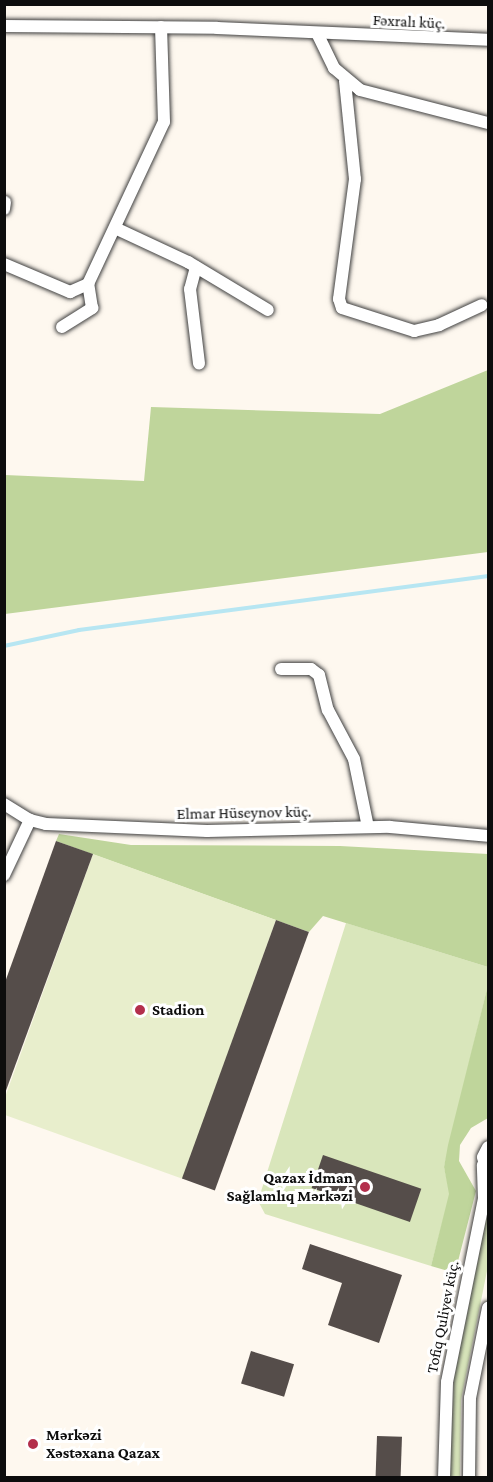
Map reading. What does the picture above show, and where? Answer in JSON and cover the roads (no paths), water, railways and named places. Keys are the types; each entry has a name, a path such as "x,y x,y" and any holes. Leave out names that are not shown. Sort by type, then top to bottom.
{"street":[{"name":"Fəxralı küç.","path":"4,26 161,27 489,40"},
{"path":"62,327 92,308 88,284 164,122 161,27"},
{"path":"317,33 324,52 345,81 360,90 489,123"},
{"path":"345,81 355,179 339,299 342,308 414,331 439,326 482,305"},
{"path":"115,228 196,267 268,310"},
{"path":"4,264 70,292 88,284"},
{"path":"196,267 190,289 200,363"},
{"path":"282,669 310,669 319,675 328,710 354,759 368,827"},
{"name":"Elmar Hüseynov küç.","path":"4,804 30,820 172,831 368,827 489,836"},
{"path":"4,875 30,820"},
{"name":"Tofiq Quliyev küç.","path":"444,1478 447,1382 484,1199 488,1148"},
{"path":"468,1478 470,1398 489,1308"}],"waterway":[{"path":"4,646 79,630 488,576"}],"place":[{"name":"Stadion","path":"140,1010"},
{"name":"Qazax İdman Sağlamlıq Mərkəzi","path":"365,1187"},
{"name":"Mərkəzi Xəstəxana Qazax","path":"33,1444"}]}
